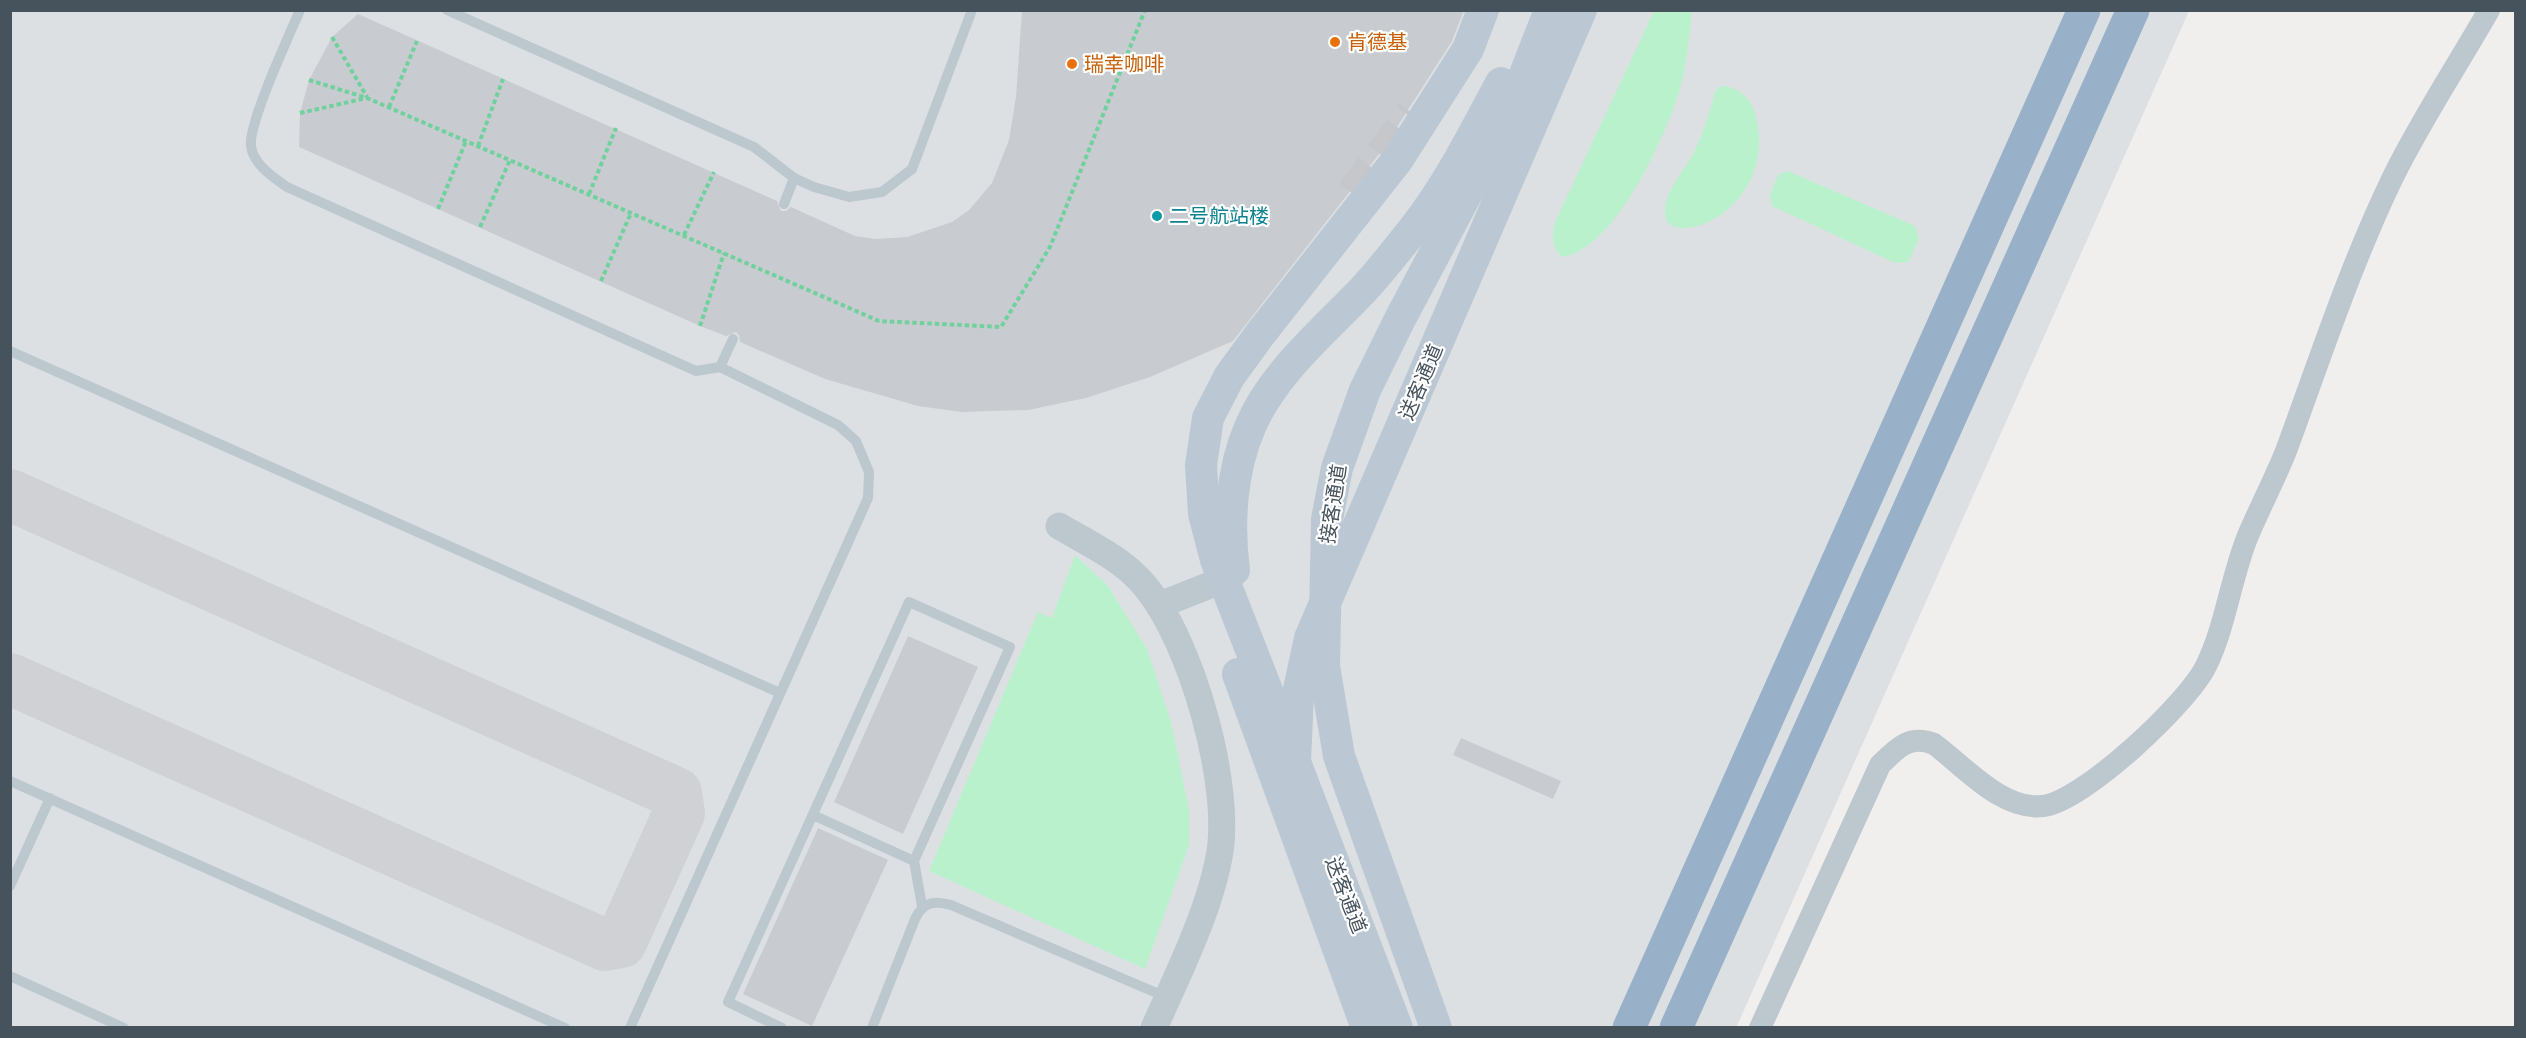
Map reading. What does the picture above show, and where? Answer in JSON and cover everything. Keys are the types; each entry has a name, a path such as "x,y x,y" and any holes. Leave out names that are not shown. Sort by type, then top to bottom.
{"highway":[{"path":"1629,1028 2084,10"},
{"path":"1676,1028 2133,10"}],"main road":[{"name":"送客通道","path":"1397,1028 1216,561 1204,514 1201,447 1210,412 1229,377 1398,159 1468,49 1484,10"},
{"name":"送客通道","path":"1240,620 1231,529 1235,485 1250,426 1270,393 1299,355 1365,288 1414,228 1460,160 1521,47 1532,10"},
{"name":"接客通道","path":"1436,1028 1339,756 1324,666 1327,519 1337,468 1365,390 1511,110 1550,10"},
{"name":"送客通道","path":"1295,762 1298,693 1310,638 1581,10"},
{"path":"1249,331 1207,396 1192,449 1192,484 1210,585 1223,631 1367,1028"}],"street":[{"path":"1760,1028 1880,765 1894,750 1906,742 1923,739 1934,744 2000,795 2023,804 2042,806 2065,800 2083,789 2156,726 2193,686 2207,664 2246,540 2284,454 2354,263 2394,175 2488,10"},
{"path":"1059,526 1126,568 1160,605 1184,656 1210,739 1220,782 1223,816 1220,855 1214,884 1154,1028"},
{"path":"1160,605 1210,585"}],"lane":[{"path":"300,10 256,120 251,146 263,169 287,187 696,371 720,367 838,425 856,441 868,472 868,498 630,1028"},
{"path":"447,10 754,147 794,178 813,187 849,197 882,192 912,169 972,10"},
{"path":"784,204 794,178"},
{"path":"720,367 733,339"},
{"path":"10,351 780,693"},
{"path":"782,1028 728,1002 909,602 1010,646 914,861 922,906 872,1028"},
{"path":"10,781 565,1028"},
{"path":"10,886 50,798"},
{"path":"813,815 914,861"},
{"path":"922,906 936,903 951,904 1167,998"},
{"path":"10,976 124,1028"}],"path":[{"path":"309,80 390,107 879,321 1001,327 1050,247 1145,10"},
{"path":"332,37 367,98"},
{"path":"390,107 417,41"},
{"path":"478,146 503,79"},
{"path":"300,113 367,98"},
{"path":"589,194 616,129"},
{"path":"438,209 466,141"},
{"path":"480,227 510,160"},
{"path":"684,236 714,172"},
{"path":"601,281 631,213"},
{"path":"700,326 723,253"}],"shaded area":[{"path":"10,11 2189,11 1736,1028 11,1027"}],"green space":[{"path":"1654,11 1692,11 1684,72 1672,112 1650,163 1618,214 1600,235 1581,250 1562,257 1553,241 1555,222"},
{"path":"1725,86 1745,96 1756,116 1759,149 1752,177 1738,199 1720,215 1701,225 1683,228 1670,225 1665,214 1668,197 1697,145 1715,92 1719,87"},
{"path":"1788,171 1915,226 1919,239 1908,262 1895,263 1772,206 1770,195 1778,175"},
{"path":"1075,555 1108,586 1147,649 1171,722 1189,810 1189,845 1145,969 929,871 1038,612 1052,618"}],"building":[{"name":"二号航站楼","path":"1022,10 1464,10 1452,41 1383,149 1233,341 1150,377 1086,398 1028,410 961,412 918,406 825,379 740,342 736,332 726,336 700,326 299,147 300,113 309,80 332,37 358,14 777,201 781,211 786,211 791,207 855,236 876,239 907,237 952,222 969,210 992,183 1009,140 1016,97"},
{"path":"908,636 978,667 903,834 834,802"},
{"path":"1461,738 1561,781 1553,799 1453,755"},
{"path":"818,828 888,860 812,1026 743,994"}],"taxiway":[{"path":"10,495 676,793 679,813 621,942 605,945 10,679"}],"tunnel":[{"path":"1352,193 1412,113"}],"place":[{"name":"肯德基","path":"1335,42"},
{"name":"瑞幸咖啡","path":"1072,64"},
{"name":"二号航站楼","path":"1157,216"}]}
